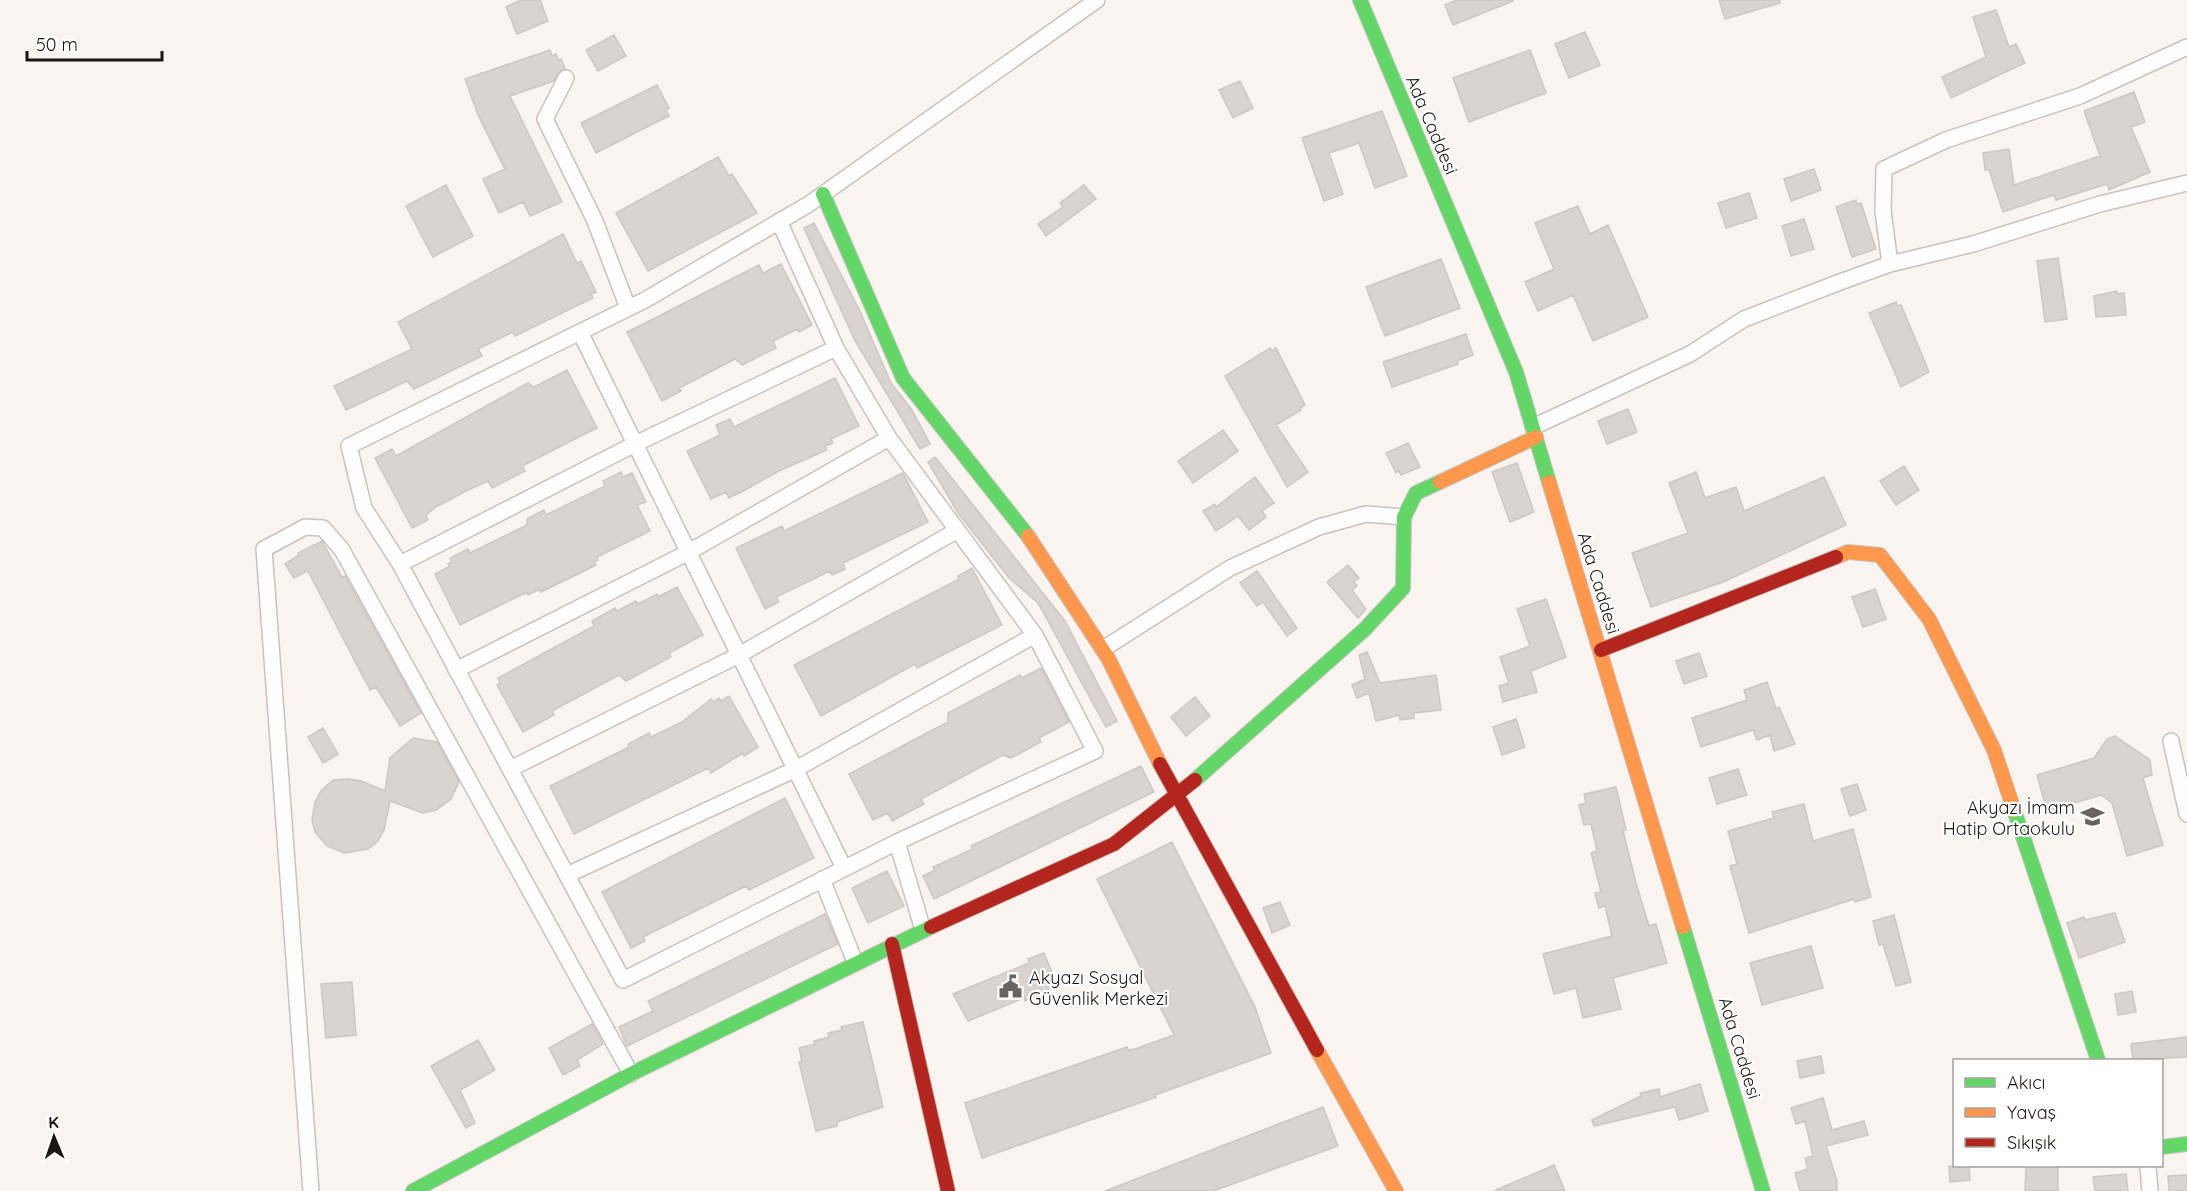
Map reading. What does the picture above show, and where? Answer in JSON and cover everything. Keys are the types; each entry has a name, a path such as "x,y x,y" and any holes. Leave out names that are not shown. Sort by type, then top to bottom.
{"main road":[{"name":"Ada Caddesi","path":"1360,0 1516,372 1763,1191"},
{"path":"823,194 903,378 1026,533 1103,649 1176,797 1396,1191"},
{"path":"413,1191 631,1074 855,962 1114,844 1176,797 1365,629 1403,588 1404,517 1416,493 1535,432"},
{"path":"1601,650 1848,552 1880,555 1929,619 1994,750 2098,1059"},
{"path":"892,944 948,1191"},
{"path":"2163,1147 2187,1144"}],"street":[{"path":"779,222 836,348 889,438 1035,635 1095,751 897,842 623,980 399,564 364,508 350,446 628,308 779,222 823,194 1097,0"},
{"path":"1890,264 1883,211 1884,169 1946,140 2080,96 2187,47"},
{"path":"566,78 545,119 594,221 628,308"},
{"path":"1535,432 1690,354 1744,318 1890,264 1973,244 2100,204 2187,183"},
{"path":"580,332 844,868"},
{"path":"399,564 635,444 836,348"},
{"path":"456,670 687,553 889,438"},
{"path":"1103,649 1230,568 1319,527 1366,514 1404,517"},
{"path":"311,1191 264,549 305,527 324,528 342,550 631,1074"},
{"path":"510,769 739,655 956,531"},
{"path":"567,874 796,769 1035,635"},
{"path":"2171,741 2187,814"},
{"path":"897,842 923,930"},
{"path":"822,879 855,962"},
{"path":"2148,1167 2151,1191"}],"building":[{"path":"521,0 540,0 548,21 517,34 506,7"},
{"path":"1457,0 1513,1 1453,25 1445,5"},
{"path":"1719,0 1780,0 1780,3 1725,19"},
{"path":"1996,10 2009,47 2016,44 2025,63 1951,98 1942,77 1986,57 1973,17"},
{"path":"1585,32 1600,65 1569,78 1555,44"},
{"path":"614,35 626,56 598,71 586,50"},
{"path":"550,50 552,56 556,54 558,60 561,59 565,68 558,73 554,81 510,96 562,202 530,216 523,202 499,213 483,179 505,169 478,115 465,79"},
{"path":"1530,50 1546,93 1469,122 1453,78"},
{"path":"1240,81 1253,108 1233,118 1219,90"},
{"path":"657,85 669,108 666,110 669,116 596,153 581,123"},
{"path":"2134,92 2145,122 2131,127 2150,172 2109,190 2107,184 2056,200 2054,195 2003,212 1989,170 1985,170 1983,153 2009,149 2014,185 2100,156 2084,111"},
{"path":"1382,111 1407,176 1375,188 1359,143 1329,153 1343,194 1324,201 1302,138"},
{"path":"718,157 729,176 732,174 757,213 648,271 616,213"},
{"path":"1814,169 1821,190 1791,201 1784,179"},
{"path":"446,185 473,236 433,257 406,206"},
{"path":"1084,185 1096,199 1046,236 1038,224 1063,207 1060,203"},
{"path":"1749,193 1757,218 1726,228 1718,203"},
{"path":"1856,200 1857,204 1861,203 1876,249 1852,257 1836,207"},
{"path":"1578,206 1590,234 1608,225 1648,317 1593,341 1573,295 1538,311 1525,282 1554,269 1535,223"},
{"path":"1804,219 1814,249 1791,256 1782,226"},
{"path":"814,223 859,309 891,383 912,410 930,444 920,449 854,339 804,228"},
{"path":"563,234 577,263 581,261 596,292 591,294 593,298 515,336 513,332 478,349 482,356 414,389 407,381 346,410 334,386 412,349 398,322"},
{"path":"2058,258 2067,319 2045,322 2037,261"},
{"path":"1441,259 1460,308 1385,336 1366,287"},
{"path":"781,264 812,325 799,332 797,329 773,341 776,348 742,365 735,359 679,388 681,391 662,401 627,332 759,265 763,273"},
{"path":"2117,291 2117,294 2124,293 2126,315 2096,317 2094,296"},
{"path":"1896,302 1898,306 1901,305 1929,372 1901,387 1869,313"},
{"path":"1466,334 1473,355 1457,361 1458,364 1392,387 1383,362"},
{"path":"1270,348 1272,351 1276,348 1305,405 1300,408 1301,410 1276,425 1308,472 1287,487 1225,376"},
{"path":"567,370 597,428 522,466 525,471 492,488 488,481 436,507 426,515 428,520 412,528 375,458 392,449 396,456 528,383 534,387"},
{"path":"835,378 859,426 831,439 833,443 825,446 827,450 779,471 729,498 726,492 711,499 687,451 720,435 716,425 730,419 734,427"},
{"path":"1628,409 1637,432 1607,444 1598,421"},
{"path":"1223,430 1238,451 1193,483 1178,461"},
{"path":"1408,443 1420,467 1401,475 1399,471 1396,473 1386,453"},
{"path":"935,457 1065,621 1117,721 1106,727 1038,603 1009,578 958,513 928,462"},
{"path":"1517,463 1534,512 1510,522 1492,472"},
{"path":"1904,466 1919,490 1896,505 1880,481"},
{"path":"621,472 623,477 632,473 646,502 637,505 650,531 597,557 598,560 594,562 596,565 578,574 541,592 540,589 528,595 527,592 460,625 435,574 450,566 448,564 452,562 450,558 468,549 470,553 527,525 527,519 544,510 546,515 605,486 603,481"},
{"path":"1696,472 1705,498 1736,487 1744,511 1824,477 1846,525 1723,582 1651,607 1632,553 1688,533 1669,483"},
{"path":"903,473 928,522 843,563 845,569 832,575 830,571 776,597 779,602 765,609 736,548 782,526 784,531"},
{"path":"1255,477 1274,503 1262,511 1266,517 1249,530 1238,516 1216,531 1203,511 1215,504 1216,507"},
{"path":"322,541 342,577 345,576 421,713 400,726 376,687 370,690 309,573 307,571 294,578 285,564 299,555 298,553"},
{"path":"1348,565 1359,578 1354,582 1357,586 1352,590 1366,609 1358,618 1327,582"},
{"path":"972,568 1002,625 917,668 915,664 821,716 794,665 959,579 958,576"},
{"path":"1257,571 1297,628 1287,636 1263,602 1257,606 1240,583"},
{"path":"677,587 703,635 669,653 671,657 626,681 619,675 552,711 554,715 523,732 497,685 500,683 498,678 594,626 592,621 615,608 617,611 636,601 638,604"},
{"path":"1875,589 1886,619 1863,627 1852,597"},
{"path":"1546,599 1566,657 1531,671 1537,692 1503,702 1499,686 1509,683 1500,657 1530,646 1517,609"},
{"path":"1367,652 1380,683 1436,675 1441,710 1414,713 1414,718 1400,720 1399,715 1376,721 1369,693 1357,698 1352,685 1365,679 1359,655"},
{"path":"1699,653 1707,676 1684,684 1676,661"},
{"path":"1041,668 1069,722 1039,738 1041,742 1011,758 1003,755 921,799 924,804 892,821 888,813 873,820 849,774 948,722 948,713 1020,675 1022,678"},
{"path":"1767,682 1776,709 1779,707 1795,744 1774,751 1770,735 1757,740 1753,730 1701,747 1692,718 1747,700 1744,690"},
{"path":"729,696 758,747 744,756 743,753 711,773 708,768 574,834 550,786 629,747 628,744 649,733 651,737 682,722 711,699 713,702 719,698 721,701"},
{"path":"1195,697 1210,716 1186,736 1171,717"},
{"path":"1516,719 1525,747 1502,755 1493,727"},
{"path":"323,728 338,754 323,763 308,737"},
{"path":"2115,736 2150,760 2152,775 2143,778 2163,845 2127,856 2112,803 2101,795 2047,811 2037,775 2094,758 2107,739"},
{"path":"413,738 437,742 459,782 451,799 436,810 423,813 390,801 384,830 378,841 368,849 344,853 327,846 315,832 312,820 315,802 321,791 333,780 349,779 361,781 385,791 390,758"},
{"path":"1141,766 1154,792 934,899 923,876 935,870 933,867 973,849 971,846"},
{"path":"1738,769 1747,795 1717,804 1709,778"},
{"path":"1857,784 1866,810 1850,816 1841,789"},
{"path":"1616,787 1626,830 1623,831 1636,883 1649,926 1656,924 1667,963 1613,978 1621,1009 1583,1018 1576,988 1554,994 1543,954 1612,936 1605,906 1599,908 1595,893 1601,892 1591,853 1597,851 1591,824 1584,825 1579,805 1586,803 1584,794"},
{"path":"785,798 814,858 749,890 746,886 643,937 645,941 631,948 602,892"},
{"path":"1804,804 1813,841 1853,829 1871,897 1855,902 1854,899 1749,933 1730,866 1737,864 1728,831 1774,818 1772,812"},
{"path":"1172,842 1255,1007 1271,1053 1155,1095 1156,1097 982,1158 965,1103 1127,1047 1128,1050 1135,1049 1174,1035 1097,879"},
{"path":"887,871 904,906 868,923 852,888"},
{"path":"1280,902 1290,925 1272,933 1263,908"},
{"path":"2115,913 2125,942 2079,958 2067,923 2084,917 2085,920"},
{"path":"825,914 838,944 627,1046 619,1027 653,1011 648,1001"},
{"path":"1894,915 1911,982 1896,986 1883,944 1879,945 1873,921"},
{"path":"1811,946 1823,988 1762,1005 1750,963"},
{"name":"Akyazı Sosyal Güvenlik Merkezi","path":"1044,953 1057,985 1025,1001 1024,998 968,1021 953,994 1029,963 1028,959"},
{"path":"352,982 356,1035 326,1038 321,984"},
{"path":"2132,991 2136,1012 2118,1015 2115,994"},
{"path":"863,1022 883,1107 837,1122 837,1126 816,1131 799,1062 802,1061 799,1048 829,1037 828,1033 842,1030 841,1027"},
{"path":"592,1024 603,1044 577,1060 580,1066 563,1075 549,1048"},
{"path":"2187,1037 2187,1057 2133,1059 2131,1044"},
{"path":"478,1040 495,1070 460,1090 475,1123 466,1128 431,1066"},
{"path":"1821,1056 1824,1073 1800,1078 1797,1061"},
{"path":"1700,1084 1708,1111 1679,1120 1675,1107 1594,1126 1592,1120 1641,1096 1640,1093 1659,1089 1660,1097"},
{"path":"1823,1098 1832,1130 1864,1121 1868,1135 1826,1146 1837,1181 1837,1191 1800,1191 1795,1173 1808,1169 1805,1158 1813,1156 1805,1121 1796,1124 1791,1108"},
{"path":"1323,1107 1338,1146 1213,1191 1105,1191"},
{"path":"1554,1165 1565,1191 1494,1191"},
{"path":"1949,1166 1969,1167 1970,1180 1950,1182"},
{"path":"2026,1167 2058,1167 2058,1191 2025,1191"},
{"path":"2126,1174 2128,1191 2095,1191 2093,1177"},
{"path":"2187,1175 2187,1191 2169,1191 2168,1176"}],"traffic: fast":[{"path":"1360,0 1516,372 1549,482"},
{"path":"823,194 903,378 1028,536"},
{"path":"1195,780 1365,629 1403,588 1404,517 1416,493 1440,482"},
{"path":"2014,810 2098,1059"},
{"path":"413,1191 631,1074 931,927"},
{"path":"1683,927 1763,1191"},
{"path":"2163,1147 2187,1144"}],"traffic: slow":[{"path":"1440,482 1536,437"},
{"path":"1549,482 1683,927"},
{"path":"1028,536 1108,658 1160,764"},
{"path":"1836,557 1848,552 1880,555 1929,619 1994,750 2014,810"},
{"path":"1317,1050 1396,1191"}],"traffic: jam":[{"path":"1601,650 1836,557"},
{"path":"1160,764 1317,1050"},
{"path":"931,927 1114,844 1195,780"},
{"path":"892,944 948,1191"}],"place":[{"name":"Akyazı İmam Hatip Ortaokulu","path":"2093,817"},
{"name":"Akyazı Sosyal Güvenlik Merkezi","path":"1011,987"}]}
